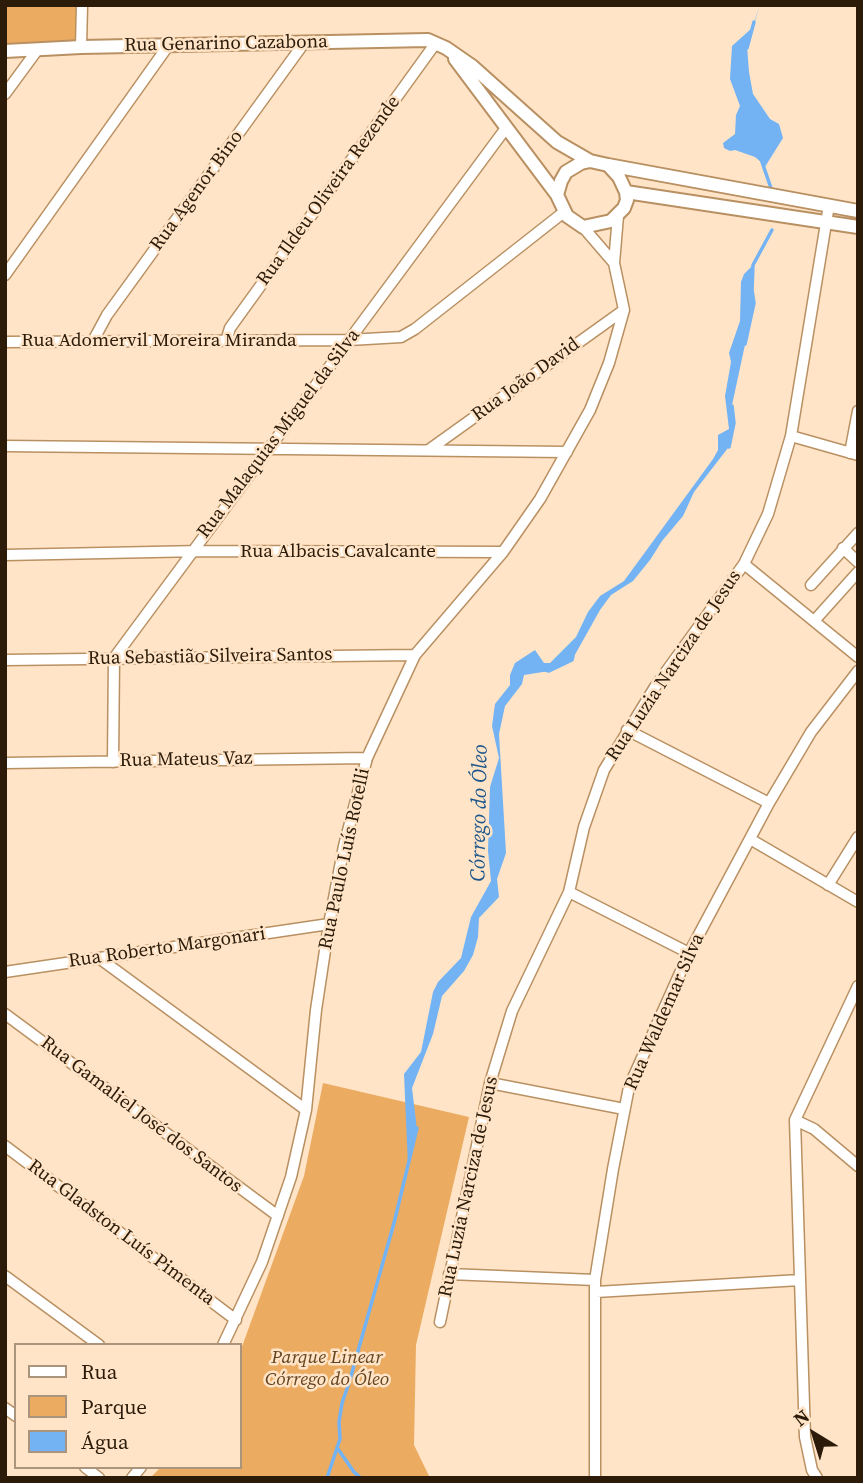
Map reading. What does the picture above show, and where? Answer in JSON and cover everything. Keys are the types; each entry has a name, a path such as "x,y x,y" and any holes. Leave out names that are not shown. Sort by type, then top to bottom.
{"street":[{"path":"81,47 82,5"},
{"name":"Rua Genarino Cazabona","path":"5,51 428,40 472,66 557,142 590,161"},
{"name":"Rua Agenor Bino","path":"93,341 107,315 304,43"},
{"path":"5,275 168,46"},
{"path":"441,46 557,195 564,212 583,227 603,225 618,216 624,208 626,192 619,177 608,165"},
{"name":"Rua Ildeu Oliveira Rezende","path":"226,341 230,328 441,46"},
{"path":"5,94 38,49"},
{"name":"Rua Malaquias Miguel da Silva","path":"114,658 506,128"},
{"path":"557,195 566,172 590,161 858,211"},
{"path":"626,192 826,220 858,227"},
{"name":"Rua Luzia Narciza de Jesus","path":"440,1322 490,1083 512,1010 569,892 583,827 604,770 655,687 744,564 768,514 791,436 829,205"},
{"name":"Rua Adomervil Moreira Miranda","path":"5,342 349,340 401,337 564,212"},
{"name":"Rua Paulo Luís Rotelli","path":"224,1343 262,1262 291,1177 306,1110 316,1010 329,924 344,846 367,758 415,654 503,552 541,499 590,410 609,363 624,310 614,263 618,216"},
{"name":"Rua Paulo Luís Rotelli","path":"583,227 614,263"},
{"name":"Rua João David","path":"429,449 624,310"},
{"path":"791,436 854,454 858,411"},
{"path":"5,446 567,452"},
{"path":"811,585 858,533"},
{"path":"843,548 858,562"},
{"name":"Rua Albacis Cavalcante","path":"5,555 193,551 503,552"},
{"path":"744,564 858,657"},
{"path":"814,621 858,572"},
{"name":"Rua Sebastião Silveira Santos","path":"5,660 415,654"},
{"path":"113,762 114,658"},
{"name":"Rua Waldemar Silva","path":"595,1478 595,1280 629,1087 690,953 769,803 811,732 858,671"},
{"path":"627,730 769,803"},
{"name":"Rua Mateus Vaz","path":"5,763 367,758"},
{"path":"828,885 858,837"},
{"path":"750,839 858,902"},
{"path":"569,892 690,953"},
{"name":"Rua Roberto Margonari","path":"5,972 329,924"},
{"path":"99,958 306,1110"},
{"path":"817,1478 812,1470 805,1437 795,1120 857,989"},
{"name":"Rua Gamaliel José dos Santos","path":"5,1014 278,1216"},
{"path":"490,1083 624,1109"},
{"path":"795,1120 814,1129 858,1166"},
{"name":"Rua Gladston Luís Pimenta","path":"5,1146 236,1320"},
{"path":"449,1274 595,1280"},
{"path":"5,1276 96,1343"},
{"path":"596,1292 800,1280"}],"green space":[{"path":"5,5 80,5 81,47 5,54"},
{"name":"Parque Linear Córrego do Óleo","path":"323,1083 469,1117 416,1345 414,1445 430,1478 150,1478 159,1469 242,1469 242,1346 304,1176"}],"water":[{"path":"760,5 747,46 749,72 753,94 770,119 779,124 783,138 763,170 762,163 755,157 735,150 730,151 724,148 723,143 735,134 736,115 740,106 730,79 732,46 752,28"},
{"path":"753,265 754,303 732,405 734,423 731,444 694,492 683,516 650,560 633,581 611,595 572,660 549,671 524,675 522,684 505,706 499,734 506,853 497,879 499,897 479,918 473,955 464,971 442,996 433,1034 412,1088 417,1130 408,1166 404,1074 421,1052 433,992 438,982 461,958 471,917 491,881 488,851 490,787 499,758 492,726 495,704 510,685 510,675 515,663 535,650 544,663 550,663 576,637 588,612 600,596 624,581 713,459 718,450 718,435 729,429 725,396 731,362 729,353 740,321 741,282 744,274"}],"waterway":[{"path":"747,48 754,22"},
{"path":"761,159 772,191"},
{"name":"Córrego do Óleo","path":"745,344 754,303 753,265 772,230"},
{"name":"Córrego do Óleo","path":"729,447 734,423 732,406"},
{"name":"Córrego do Óleo","path":"545,670 549,671 572,660 573,656"},
{"name":"Córrego do Óleo","path":"327,1478 340,1439 342,1403 394,1223 417,1128"},
{"name":"Córrego do Óleo","path":"338,1449 361,1478"}]}
